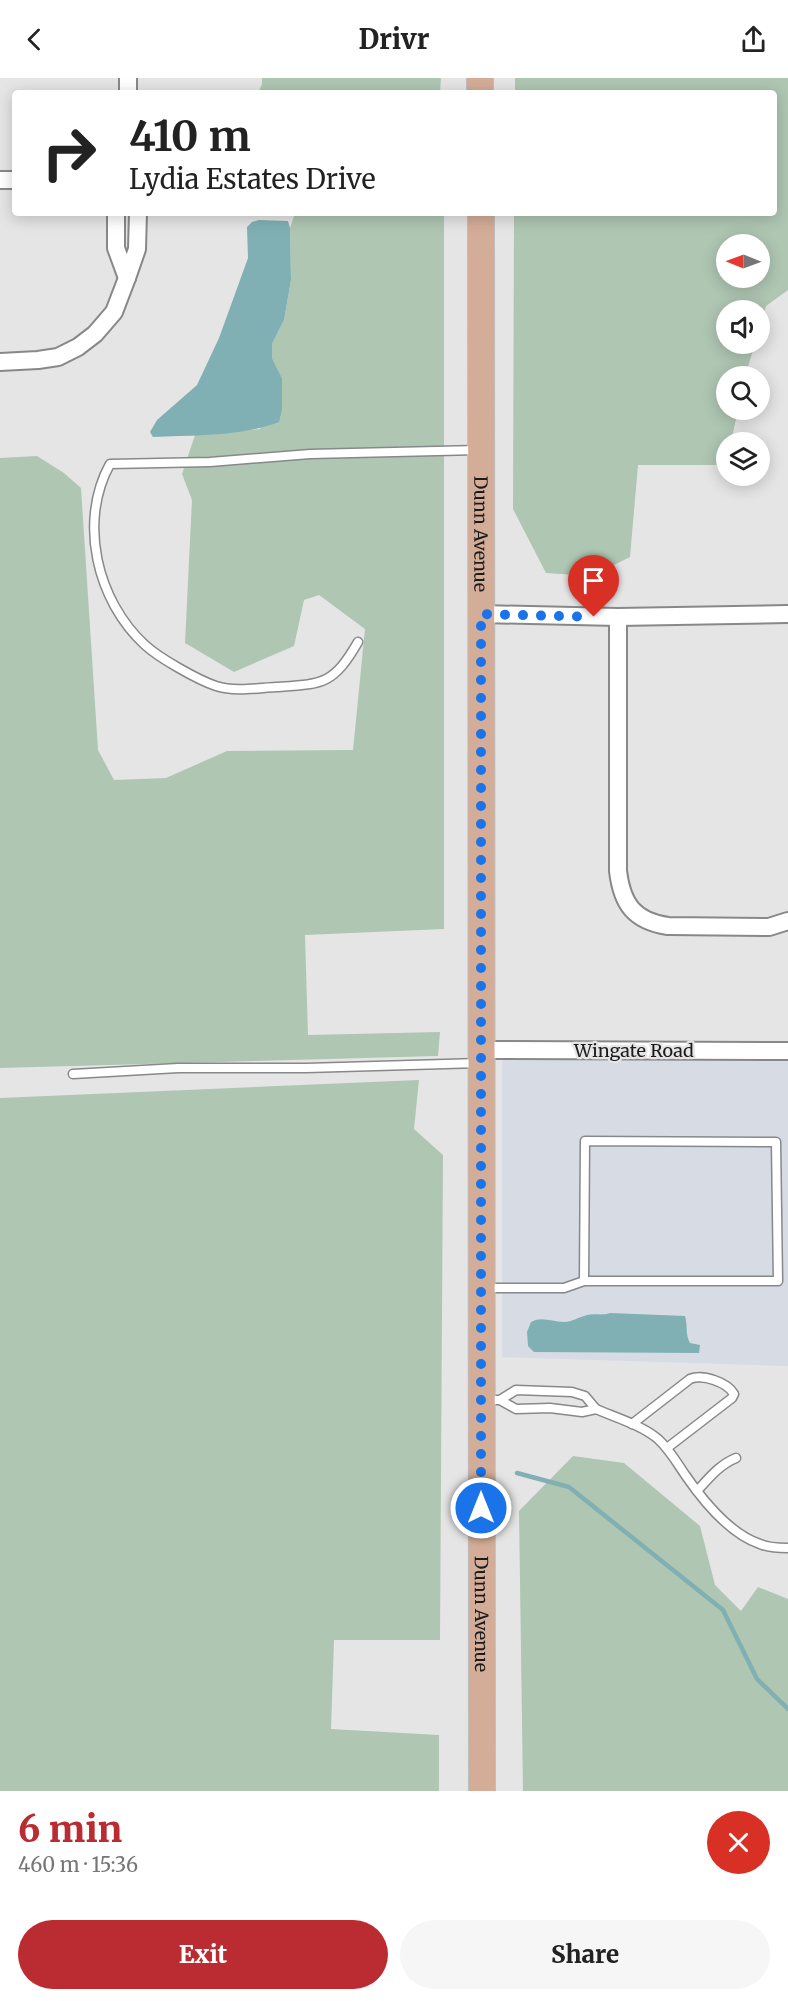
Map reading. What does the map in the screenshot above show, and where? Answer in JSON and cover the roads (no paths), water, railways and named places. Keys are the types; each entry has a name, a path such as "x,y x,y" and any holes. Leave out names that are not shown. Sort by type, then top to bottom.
{"main road":[{"name":"Dunn Avenue","path":"481,216 481,1288 490,1400 482,1791"}],"street":[{"path":"116,216 116,248 127,278"},
{"path":"0,362 58,357 78,347 95,334 114,312 127,278 137,249 138,216"},
{"path":"481,614 618,617 788,614"},
{"path":"618,617 618,871 620,888 627,904 637,915 652,924 668,926 769,927 788,921"},
{"name":"Wingate Road","path":"480,1057 788,1051"}],"lane":[{"path":"358,642 347,662 336,674 324,680 311,685 240,689 217,686 145,645 125,621 105,589 97,562 94,536 96,505 102,479 110,464 210,462 333,453 480,450"},
{"path":"73,1074 178,1068 306,1068 480,1057"},
{"path":"481,1288 564,1288 584,1281 778,1281 776,1142 585,1141 584,1281"},
{"path":"632,1424 696,1376 710,1378 732,1390 734,1394 732,1398 667,1448"},
{"path":"490,1400 516,1390 572,1392 585,1396 596,1409 648,1432 667,1448 697,1491 728,1524 744,1536 774,1548 788,1548"},
{"path":"490,1400 516,1409 550,1408 582,1412 596,1409"},
{"path":"697,1491 715,1471 736,1458"}],"water":[{"path":"259,220 288,221 290,228 291,280 284,320 272,344 272,358 282,378 282,409 279,422 233,433 153,437 150,432 157,420 197,385 219,338 248,258 247,227"},
{"path":"610,1313 685,1316 688,1340 690,1343 700,1345 699,1353 534,1352 528,1346 527,1332 531,1322 535,1320 567,1322 587,1315"}],"waterway":[{"path":"517,1473 569,1487 723,1610 757,1679 788,1709"}]}
